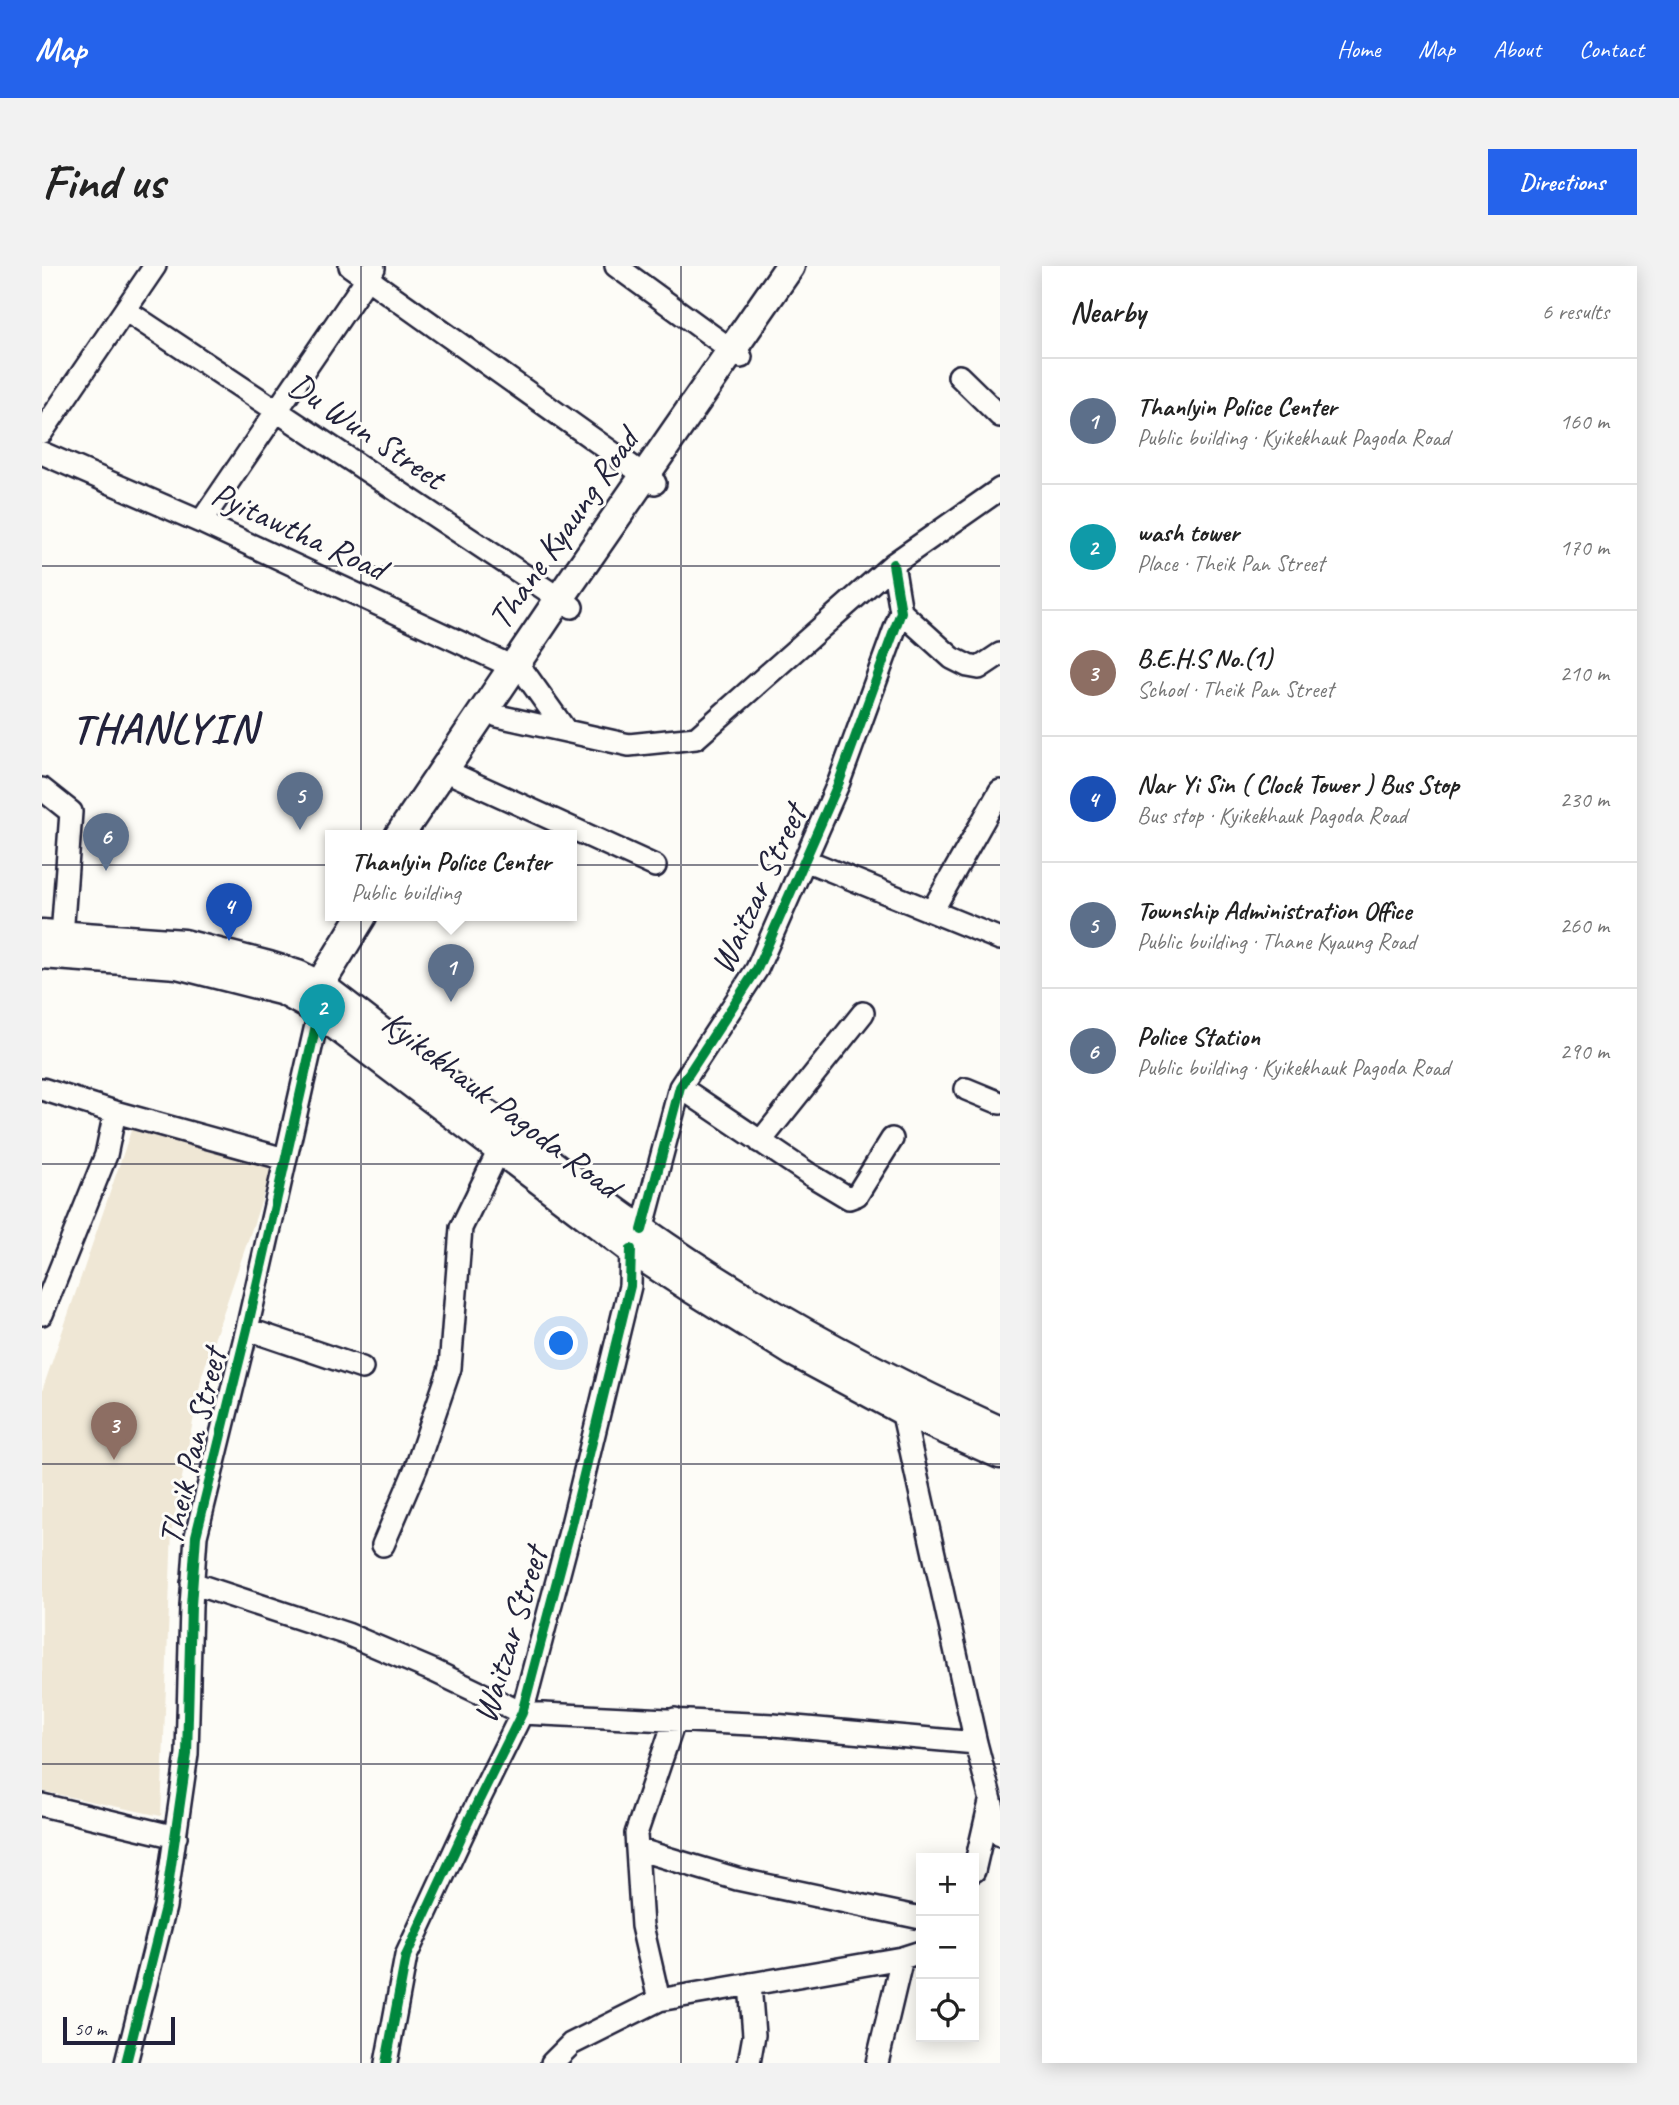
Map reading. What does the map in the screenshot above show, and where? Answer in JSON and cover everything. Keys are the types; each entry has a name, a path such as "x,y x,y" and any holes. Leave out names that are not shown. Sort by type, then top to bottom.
{"main road":[{"name":"Thane Kyaung Road","path":"736,354 790,266"},
{"name":"Thane Kyaung Road","path":"403,830 519,671 736,354 803,266"},
{"name":"Thane Kyaung Road","path":"421,830 498,716 519,671"},
{"path":"306,991 341,921"},
{"path":"306,991 359,921"},
{"name":"Kyikekhauk Pagoda Road","path":"52,944 184,944 306,991 637,1240 794,1352 902,1410 1000,1454"},
{"name":"Kyikekhauk Pagoda Road","path":"306,991 499,1150 637,1240 913,1391 1000,1431"}],"street":[{"path":"42,432 155,266"},
{"path":"616,266 736,354"},
{"path":"201,522 277,411 364,270 650,479"},
{"name":"Du Wun Street","path":"125,310 566,603"},
{"path":"959,376 1000,416"},
{"name":"Pyitawtha Road","path":"42,453 201,522 519,671"},
{"path":"498,716 629,745 696,738 893,564 1000,489"},
{"name":"Waitzar Street","path":"391,2062 406,1956 522,1713 572,1524 630,1286 637,1240 680,1087 757,969 839,782 901,612 893,564"},
{"path":"901,612 961,664 979,668 1000,654"},
{"path":"519,671 566,732"},
{"path":"457,776 576,830"},
{"path":"42,789 71,812 52,944"},
{"path":"932,911 1000,792"},
{"path":"577,831 655,866"},
{"path":"805,860 1000,939"},
{"name":"Theik Pan Street","path":"126,2063 165,1907 176,1837 187,1754 196,1536 285,1159 306,991"},
{"path":"760,1142 863,1013"},
{"path":"680,1087 809,1174 853,1198 892,1139"},
{"path":"42,1088 115,1112 285,1159"},
{"path":"966,1089 1000,1103"},
{"path":"42,1314 106,1155 115,1112"},
{"path":"383,1545 416,1468 450,1368 461,1228 499,1150"},
{"path":"247,1329 362,1368"},
{"path":"902,1410 976,1743 1000,1835"},
{"path":"192,1583 347,1633 522,1713 809,1727 976,1743"},
{"path":"659,2000 642,1926 636,1834 675,1719"},
{"path":"978,1853 991,1800"},
{"path":"42,1805 176,1837"},
{"path":"637,1849 737,1879 916,1917"},
{"path":"552,2063 571,2044 659,2000 912,1955 877,2063"},
{"path":"749,2063 754,2035 750,1984"}],"shaded area":[{"path":"133,1125 274,1164 202,1375 172,1529 161,1816 42,1791 42,1391"}],"cycle path":[{"path":"642,1230 680,1087 757,969 839,782 901,612 893,564"},
{"path":"126,2063 165,1907 187,1754 191,1606 196,1536 247,1329 319,1012"},
{"path":"386,2063 406,1956 522,1713 572,1524 630,1286 631,1249"}],"place":[{"name":"Township Administration Office","path":"300,830"},
{"name":"Police Station","path":"106,871"},
{"name":"Nar Yi Sin ( Clock Tower ) Bus Stop","path":"229,941"},
{"name":"Thanlyin Police Center","path":"451,1002"},
{"name":"wash tower","path":"322,1042"},
{"name":"B.E.H.S No.(1)","path":"114,1460"}],"district":[{"name":"THANLYIN","path":"165,728"}]}
